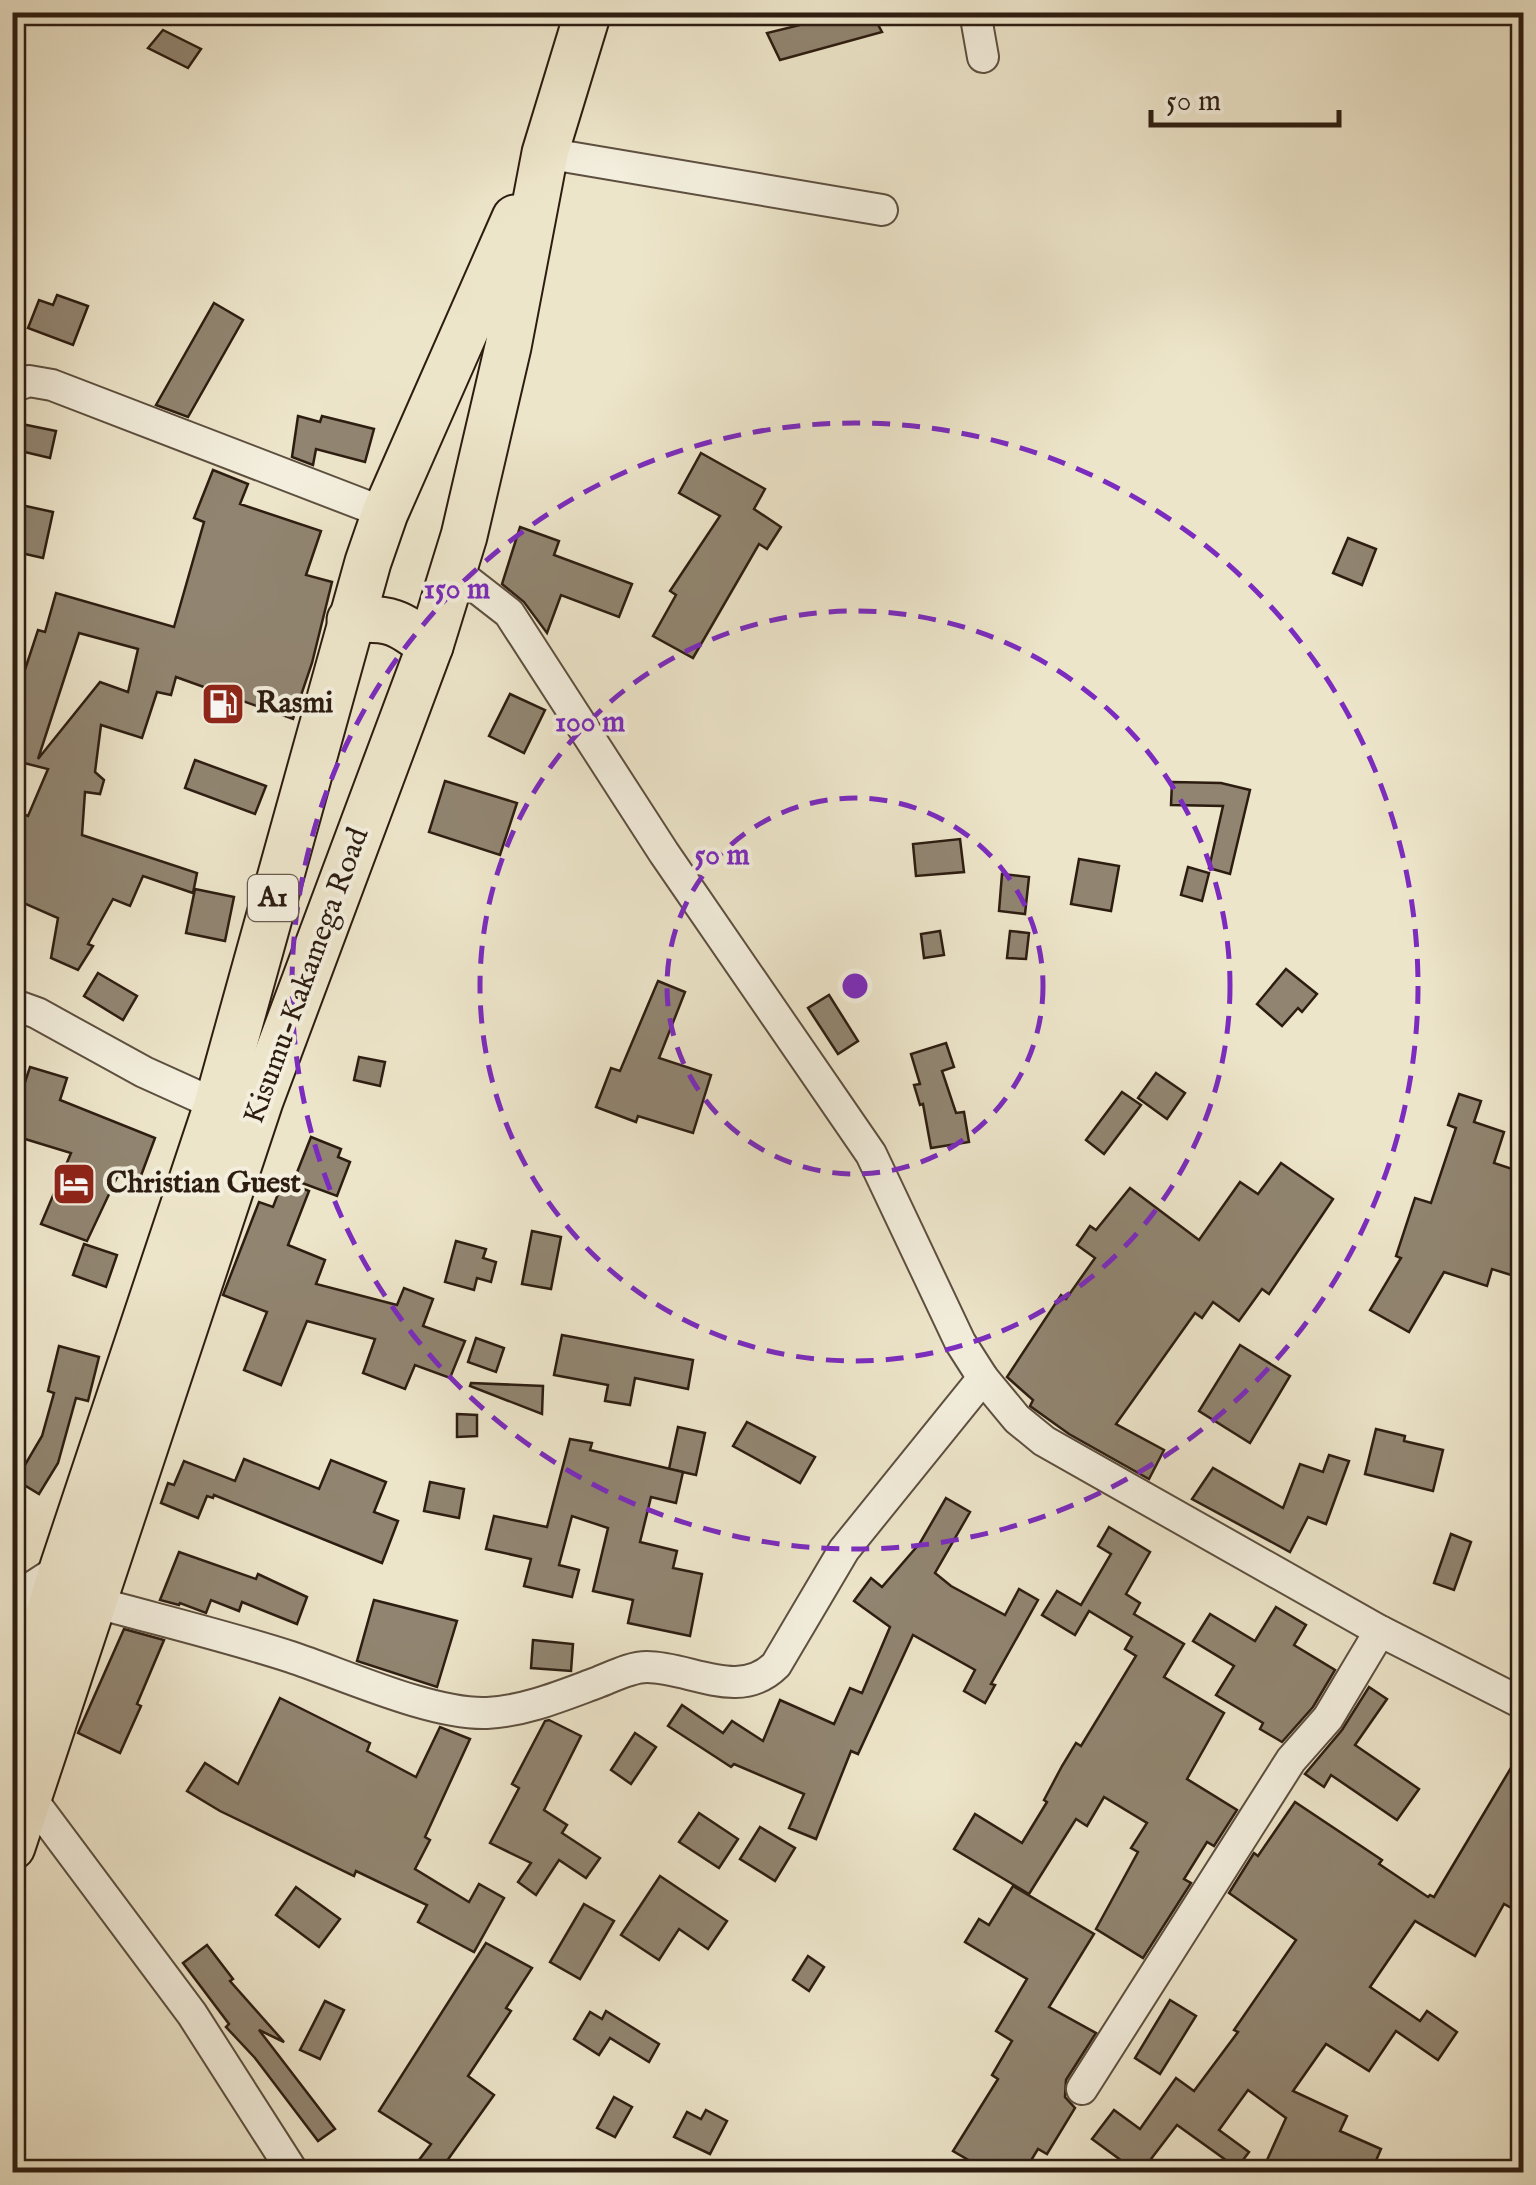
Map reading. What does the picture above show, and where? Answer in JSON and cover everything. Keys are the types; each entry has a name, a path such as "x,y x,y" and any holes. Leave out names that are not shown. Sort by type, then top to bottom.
{"highway":[{"name":"Kisumu-Kakamega Road","path":"12,1846 260,1101 455,570 508,347 545,153 588,12"},
{"name":"Kisumu-Kakamega Road","path":"12,1735 63,1567 216,1104 350,620 385,513 462,332 545,153"},
{"path":"350,620 394,621 430,646"}],"street":[{"path":"975,12 984,57"},
{"path":"545,153 882,210"},
{"path":"12,387 29,381 52,384 385,513"},
{"path":"455,570 509,613 664,853 870,1154 960,1342 1017,1419 1044,1441 1380,1631 1524,1704"},
{"path":"12,1004 216,1104"},
{"path":"94,1602 286,1655 413,1698 468,1712 486,1713 543,1702 638,1667 674,1669 710,1680 745,1682 776,1664 844,1550 983,1378"},
{"path":"12,1625 29,1588 63,1567"},
{"path":"1082,2090 1290,1760 1328,1718 1380,1631"},
{"path":"30,1797 192,2014 293,2172"}],"building":[{"path":"853,12 871,12 882,32 780,60 767,33"},
{"path":"163,30 201,49 188,68 148,48"},
{"path":"57,295 88,306 73,345 28,328 39,300 53,305"},
{"path":"214,303 243,320 188,417 156,405"},
{"path":"298,416 320,422 322,416 374,429 365,462 316,449 313,465 292,457"},
{"path":"12,422 56,431 50,458 12,449"},
{"path":"701,453 765,489 754,509 781,527 767,549 759,544 693,658 653,636 676,595 670,591 720,516 679,493"},
{"path":"213,470 248,484 240,504 321,531 306,575 332,582 312,663 293,719 176,677 171,695 157,692 142,738 101,725 95,772 104,780 100,794 85,792 82,835 197,873 193,893 143,876 130,906 113,899 78,970 51,958 58,918 12,898 12,810 28,816 48,769 12,760 12,709 38,630 45,632 56,593 174,627 204,522 194,518","holes":["79,633 138,649 128,692 100,682 38,759"]},
{"path":"12,503 53,512 43,558 12,551"},
{"path":"520,527 559,541 554,555 632,584 619,617 561,595 547,633 524,602 502,584"},
{"path":"1348,538 1376,549 1362,585 1333,573"},
{"path":"510,694 545,710 524,753 489,736"},
{"path":"195,760 266,786 255,814 185,788"},
{"path":"445,781 517,803 500,855 429,832"},
{"path":"1172,782 1221,783 1250,790 1230,874 1209,868 1223,806 1171,805"},
{"path":"960,839 964,872 916,876 913,844"},
{"path":"1079,859 1119,866 1111,911 1071,904"},
{"path":"1188,867 1209,873 1202,901 1181,895"},
{"path":"1002,874 1029,877 1025,914 999,911"},
{"path":"195,889 234,897 225,941 186,933"},
{"path":"940,931 944,955 924,958 921,934"},
{"path":"1010,931 1029,933 1026,959 1007,958"},
{"path":"1286,969 1317,994 1302,1012 1298,1008 1282,1026 1257,1004"},
{"path":"98,973 137,996 123,1020 84,996"},
{"path":"658,981 685,992 659,1058 711,1075 693,1133 638,1116 636,1122 596,1107 611,1068 620,1071"},
{"path":"829,995 858,1041 838,1054 808,1008"},
{"path":"946,1043 954,1067 942,1071 956,1113 964,1112 969,1142 931,1148 923,1104 920,1105 914,1085 920,1084 911,1054"},
{"path":"359,1057 385,1062 380,1086 354,1080"},
{"path":"30,1067 67,1078 60,1100 155,1138 139,1181 119,1173 87,1241 41,1224 71,1153 12,1135 12,1121"},
{"path":"1156,1073 1185,1093 1167,1119 1138,1098"},
{"path":"1122,1092 1141,1105 1104,1154 1086,1140"},
{"path":"1459,1094 1481,1101 1474,1122 1504,1132 1494,1163 1524,1173 1524,1279 1492,1269 1487,1286 1444,1272 1409,1332 1370,1310 1401,1258 1396,1256 1415,1198 1431,1203 1456,1128 1448,1125"},
{"path":"311,1137 341,1149 338,1157 350,1162 337,1196 294,1180"},
{"path":"1281,1163 1333,1199 1269,1294 1262,1289 1239,1321 1213,1302 1202,1318 1195,1313 1116,1424 1164,1450 1149,1479 1069,1434 1030,1406 1033,1400 1007,1377 1061,1295 1066,1299 1095,1258 1077,1245 1090,1226 1096,1230 1130,1188 1199,1240 1240,1182 1258,1194"},
{"path":"283,1181 309,1191 288,1245 325,1260 316,1284 397,1305 404,1288 433,1299 423,1326 465,1341 450,1378 415,1365 405,1389 363,1373 375,1339 307,1321 281,1385 244,1370 267,1312 223,1295 259,1202 273,1207"},
{"path":"532,1231 561,1237 551,1289 522,1284"},
{"path":"456,1241 486,1249 483,1258 496,1262 491,1282 477,1278 474,1290 445,1282"},
{"path":"84,1244 117,1255 106,1287 73,1275"},
{"path":"562,1335 693,1360 688,1389 635,1378 630,1405 605,1401 608,1385 554,1375"},
{"path":"476,1338 504,1348 496,1372 468,1362"},
{"path":"1240,1345 1290,1376 1250,1443 1199,1411"},
{"path":"59,1346 99,1357 88,1401 76,1398 58,1463 39,1494 16,1480 42,1436 54,1393 48,1391"},
{"path":"470,1386 543,1386 542,1414"},
{"path":"457,1414 477,1415 477,1436 457,1437"},
{"path":"747,1422 815,1457 800,1483 733,1446"},
{"path":"678,1427 705,1433 696,1475 669,1469"},
{"path":"1376,1429 1405,1436 1404,1441 1443,1450 1433,1491 1365,1474"},
{"path":"570,1439 592,1443 590,1450 683,1472 676,1503 651,1497 640,1542 677,1551 673,1568 702,1574 690,1636 628,1623 633,1600 593,1591 608,1528 572,1516 559,1565 579,1570 572,1597 524,1586 531,1559 486,1549 494,1516 547,1527"},
{"path":"1329,1455 1349,1461 1326,1524 1308,1517 1290,1552 1192,1499 1213,1468 1283,1508 1300,1464 1323,1472"},
{"path":"244,1459 319,1489 331,1460 386,1482 374,1512 398,1521 382,1563 214,1495 207,1496 198,1518 161,1503 168,1483 174,1485 184,1461 235,1481"},
{"path":"430,1482 464,1489 459,1518 424,1511"},
{"path":"946,1498 970,1512 935,1573 1005,1615 1019,1589 1038,1600 991,1684 995,1685 985,1703 964,1691 975,1670 913,1635 858,1754 851,1751 816,1839 789,1828 804,1794 734,1764 731,1767 668,1726 682,1705 723,1733 732,1721 763,1741 780,1700 834,1724 850,1688 862,1693 890,1627 854,1601 871,1578 882,1587 920,1543"},
{"path":"1109,1527 1150,1552 1126,1594 1140,1603 1134,1614 1184,1644 1164,1677 1224,1713 1187,1779 1237,1810 1214,1846 1207,1842 1184,1879 1191,1883 1143,1958 1096,1929 1138,1852 1131,1848 1147,1823 1104,1797 1087,1826 1076,1819 1029,1894 954,1849 975,1814 1022,1843 1076,1743 1081,1746 1136,1656 1125,1649 1132,1637 1089,1611 1075,1635 1042,1615 1057,1591 1081,1605 1111,1554 1098,1546"},
{"path":"1451,1534 1471,1542 1454,1590 1434,1583"},
{"path":"179,1552 256,1579 258,1574 307,1597 297,1624 242,1602 239,1611 211,1600 206,1613 160,1600"},
{"path":"374,1600 457,1621 437,1687 357,1661"},
{"path":"1276,1607 1306,1625 1294,1645 1335,1670 1313,1707 1282,1742 1260,1729 1263,1723 1216,1695 1234,1666 1193,1641 1210,1614 1255,1641"},
{"path":"124,1629 164,1640 120,1753 78,1733"},
{"path":"533,1640 573,1644 571,1671 531,1668"},
{"path":"1369,1687 1387,1699 1355,1745 1419,1789 1397,1820 1331,1775 1324,1787 1305,1774 1342,1730"},
{"path":"280,1698 370,1743 367,1751 416,1777 440,1727 470,1739 425,1837 430,1840 415,1869 469,1902 479,1884 504,1898 474,1952 418,1922 427,1905 356,1871 354,1876 187,1791 205,1763 238,1784"},
{"path":"549,1720 581,1736 544,1810 567,1825 562,1833 600,1858 586,1878 559,1860 536,1895 518,1882 531,1863 490,1843 519,1788 512,1784"},
{"path":"635,1733 656,1747 631,1784 611,1770"},
{"path":"1524,1746 1524,1915 1504,1904 1475,1956 1415,1921 1370,1987 1420,2021 1427,2011 1457,2032 1438,2060 1396,2031 1369,2071 1326,2044 1293,2091 1347,2116 1340,2131 1381,2149 1372,2170 1361,2165 1358,2172 1296,2172 1267,2160 1286,2118 1248,2090 1219,2130 1249,2152 1237,2168 1177,2125 1151,2159 1169,2172 1137,2172 1092,2139 1114,2110 1140,2129 1176,2078 1194,2091 1238,2032 1234,2030 1296,1940 1229,1893 1254,1853 1258,1856 1295,1802 1382,1860 1379,1864 1428,1897 1434,1897"},
{"path":"699,1813 738,1839 719,1868 679,1842"},
{"path":"760,1827 795,1848 775,1881 740,1859"},
{"path":"660,1876 727,1921 708,1949 679,1929 659,1960 621,1935"},
{"path":"1013,1886 1094,1934 1049,2007 1096,2033 1066,2080 1065,2097 1075,2108 1047,2154 1038,2149 1024,2172 989,2172 953,2151 998,2079 992,2075 1012,2041 996,2031 1027,1979 965,1942 979,1919 989,1925"},
{"path":"296,1887 340,1919 319,1947 276,1915"},
{"path":"584,1904 614,1921 580,1979 550,1962"},
{"path":"486,1943 532,1968 506,2008 511,2011 468,2076 494,2095 439,2172 410,2172 431,2144 379,2111"},
{"path":"207,1945 233,1979 230,1981 284,2042 259,2030 335,2129 318,2141 255,2058 226,2027 229,2024 183,1963"},
{"path":"808,1956 824,1967 809,1991 793,1980"},
{"path":"1170,2000 1196,2016 1160,2074 1135,2058"},
{"path":"325,2001 344,2010 320,2059 300,2050"},
{"path":"606,2011 659,2044 649,2062 610,2038 599,2055 574,2039 590,2012 602,2019"},
{"path":"614,2097 632,2107 615,2137 597,2128"},
{"path":"706,2110 727,2121 710,2154 674,2137 687,2112 701,2119"}],"place":[{"name":"Rasmi","path":"223,704"},
{"name":"Christian Guest","path":"74,1184"}]}
